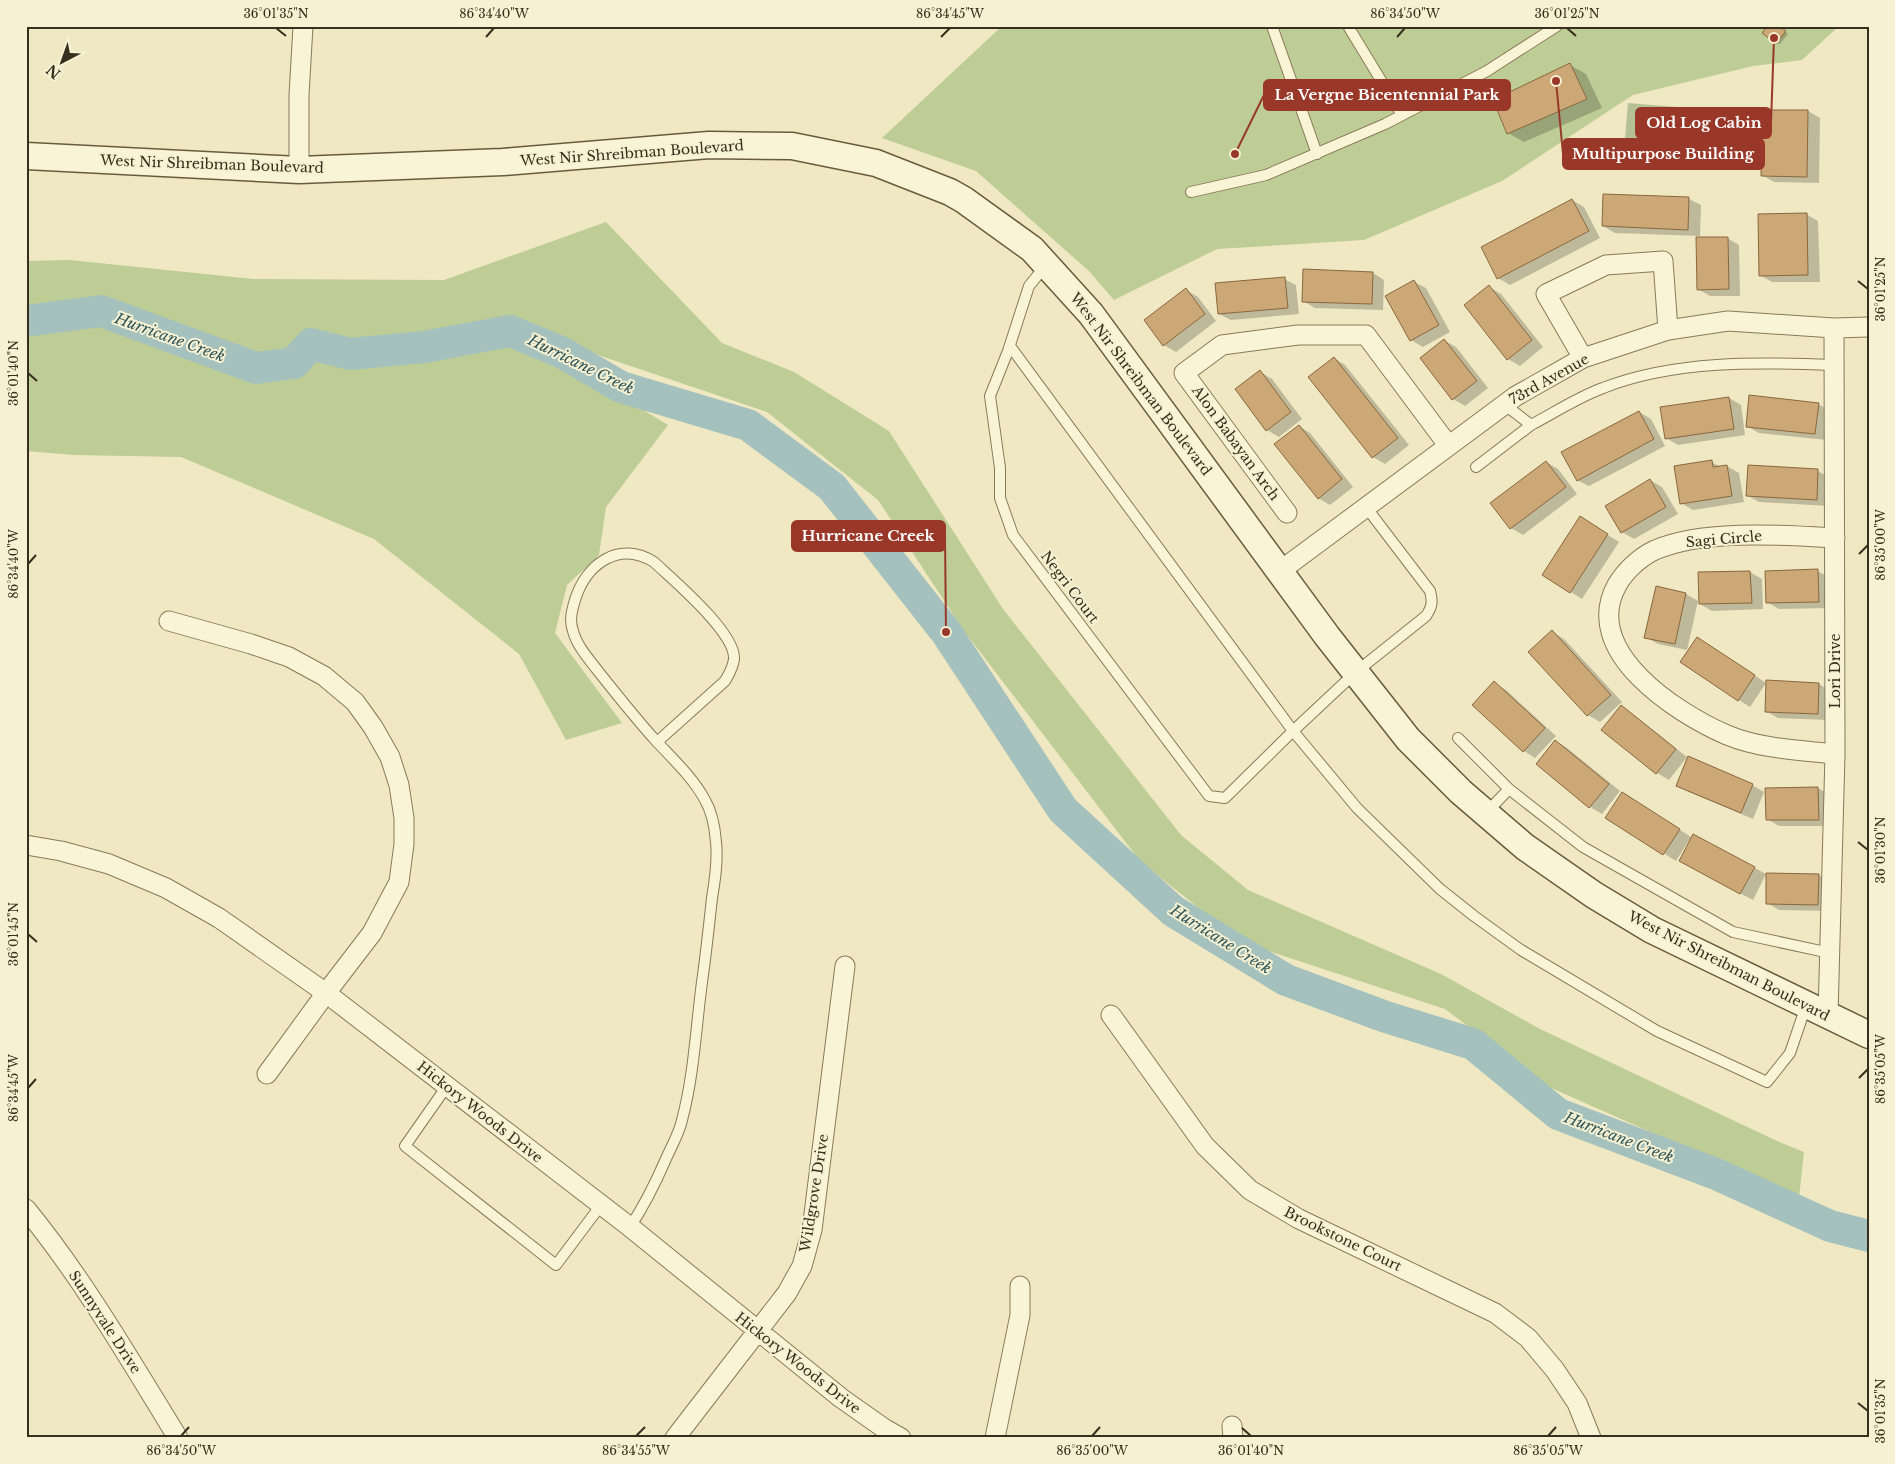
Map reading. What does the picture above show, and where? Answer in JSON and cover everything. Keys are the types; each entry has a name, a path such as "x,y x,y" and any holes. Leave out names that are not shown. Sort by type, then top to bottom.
{"main road":[{"name":"West Nir Shreibman Boulevard","path":"26,156 299,170 503,162 709,145 792,146 876,163 950,192 964,200 1039,257 1091,314 1356,672 1408,739 1461,792 1525,847 1594,895 1652,930 1869,1035"}],"street":[{"path":"299,170 299,95 303,26"},
{"path":"1583,358 1546,294 1606,265 1663,261 1668,330"},
{"name":"73rd Avenue","path":"1280,570 1504,404 1583,358 1668,330 1728,321 1834,328 1869,327"},
{"name":"Lori Drive","path":"1817,1010 1830,953 1835,754 1834,328"},
{"name":"Alon Babayan Arch","path":"1287,513 1184,373 1222,345 1298,335 1366,335 1448,445"},
{"name":"Sagi Circle","path":"1835,538 1747,535 1708,538 1673,544 1654,551 1634,564 1621,578 1612,594 1608,608 1613,642 1622,659 1643,680 1673,705 1727,735 1764,746 1835,754"},
{"path":"169,622 282,654 324,676 355,702 373,727 390,757 399,785 404,818 404,844 399,882 372,933 267,1074"},
{"name":"Hickory Woods Drive","path":"26,845 61,851 109,864 166,888 219,918 326,993 630,1227 841,1398 901,1438"},
{"name":"Wildgrove Drive","path":"675,1438 787,1293 802,1266 812,1230 845,966"},
{"name":"Brookstone Court","path":"1110,1016 1205,1146 1250,1190 1299,1219 1495,1313 1528,1338 1555,1370 1577,1403 1591,1438"},
{"name":"Sunnyvale Drive","path":"26,1209 46,1233 90,1296 178,1438"},
{"path":"995,1438 1020,1315 1020,1286"}],"lane":[{"path":"1272,26 1317,154"},
{"path":"1348,26 1402,116"},
{"path":"1191,192 1266,176 1402,116 1487,71 1557,26"},
{"name":"Negri Court","path":"1039,257 1010,346 990,396 1000,468 1000,498 1013,535 1209,796 1224,798 1293,732"},
{"path":"1010,346 1293,732 1356,808 1440,889 1521,950 1657,1031 1767,1082 1790,1053 1817,1010"},
{"path":"1476,467 1531,425 1602,388 1667,370 1764,362 1834,364"},
{"path":"1504,404 1531,425"},
{"path":"1293,732 1356,672 1426,616 1431,609 1433,600 1430,591 1366,507"},
{"path":"630,1227 660,1175 682,1121 689,1085 716,867 716,843 713,821 706,801 692,781 616,694 578,645 572,629 571,616 580,586 588,572 600,563 618,554 632,553 644,556 654,562 713,620 730,644 734,658 732,670 726,681 658,742"},
{"path":"1458,738 1509,789 1583,847 1733,932 1830,953"},
{"path":"1486,814 1509,789"},
{"path":"447,1086 404,1146 556,1265 601,1205"}],"green space":[{"path":"1002,26 1839,26 1802,60 1753,66 1633,95 1502,181 1364,240 1217,249 1114,300 1089,271 976,171 882,138"},
{"path":"1628,103 1690,108 1686,168 1623,163"},
{"path":"606,222 722,343 794,372 889,431 1003,609 1181,835 1248,890 1441,974 1540,1029 1804,1152 1799,1198 1549,1087 1445,1009 1241,942 1140,861 964,631 878,500 767,412 595,354 592,379 668,425 606,507 599,555 567,585 555,633 622,723 566,740 519,654 374,539 181,457 74,455 26,451 26,261 70,260 253,279 444,280"}],"building":[{"path":"1767,26 1779,26 1786,31 1776,44 1762,33"},
{"path":"1570,63 1587,99 1507,134 1493,100"},
{"path":"1762,110 1808,110 1807,177 1761,176"},
{"path":"1603,194 1689,197 1688,230 1602,226"},
{"path":"1572,199 1589,231 1497,279 1481,247"},
{"path":"1807,213 1808,275 1759,276 1758,214"},
{"path":"1696,237 1728,237 1729,289 1697,290"},
{"path":"1303,269 1373,272 1372,304 1302,302"},
{"path":"1285,277 1288,308 1218,314 1215,283"},
{"path":"1414,280 1439,325 1410,341 1385,296"},
{"path":"1489,285 1532,340 1507,360 1464,305"},
{"path":"1186,288 1205,314 1163,346 1144,320"},
{"path":"1444,339 1477,381 1452,400 1420,358"},
{"path":"1334,357 1398,438 1372,458 1308,377"},
{"path":"1260,370 1291,412 1266,431 1235,389"},
{"path":"1749,395 1819,403 1815,434 1746,427"},
{"path":"1729,397 1734,429 1665,439 1660,407"},
{"path":"1639,411 1654,439 1577,481 1561,452"},
{"path":"1299,425 1342,479 1318,499 1274,444"},
{"path":"1712,460 1713,467 1727,465 1732,496 1680,504 1674,466"},
{"path":"1546,461 1566,487 1510,529 1490,503"},
{"path":"1748,465 1818,469 1817,500 1746,496"},
{"path":"1650,479 1666,507 1621,533 1605,506"},
{"path":"1580,516 1608,534 1570,593 1542,575"},
{"path":"1818,569 1819,602 1766,603 1765,571"},
{"path":"1750,571 1752,603 1699,604 1698,572"},
{"path":"1656,586 1686,593 1675,644 1644,638"},
{"path":"1552,630 1611,695 1587,716 1528,652"},
{"path":"1697,637 1755,675 1738,701 1680,662"},
{"path":"1766,680 1819,683 1818,714 1765,712"},
{"path":"1494,681 1545,728 1523,752 1472,705"},
{"path":"1621,705 1676,749 1656,774 1601,730"},
{"path":"1555,740 1609,784 1589,808 1536,764"},
{"path":"1688,756 1753,784 1741,813 1676,786"},
{"path":"1818,787 1819,820 1766,820 1765,788"},
{"path":"1622,792 1680,829 1663,855 1605,818"},
{"path":"1693,834 1755,867 1740,894 1679,861"},
{"path":"1766,873 1819,874 1818,905 1766,904"}],"waterway":[{"name":"Hurricane Creek","path":"26,321 101,311 256,368 294,363 311,344 350,354 424,347 510,331 561,352 621,387 748,425 832,487 946,632 1063,810 1173,911 1286,980 1386,1017 1473,1044 1558,1114 1716,1174 1830,1226 1869,1236"}],"place":[{"name":"Old Log Cabin","path":"1774,38"},
{"name":"Multipurpose Building","path":"1556,81"},
{"name":"La Vergne Bicentennial Park","path":"1235,154"},
{"name":"Hurricane Creek","path":"946,632"}]}
